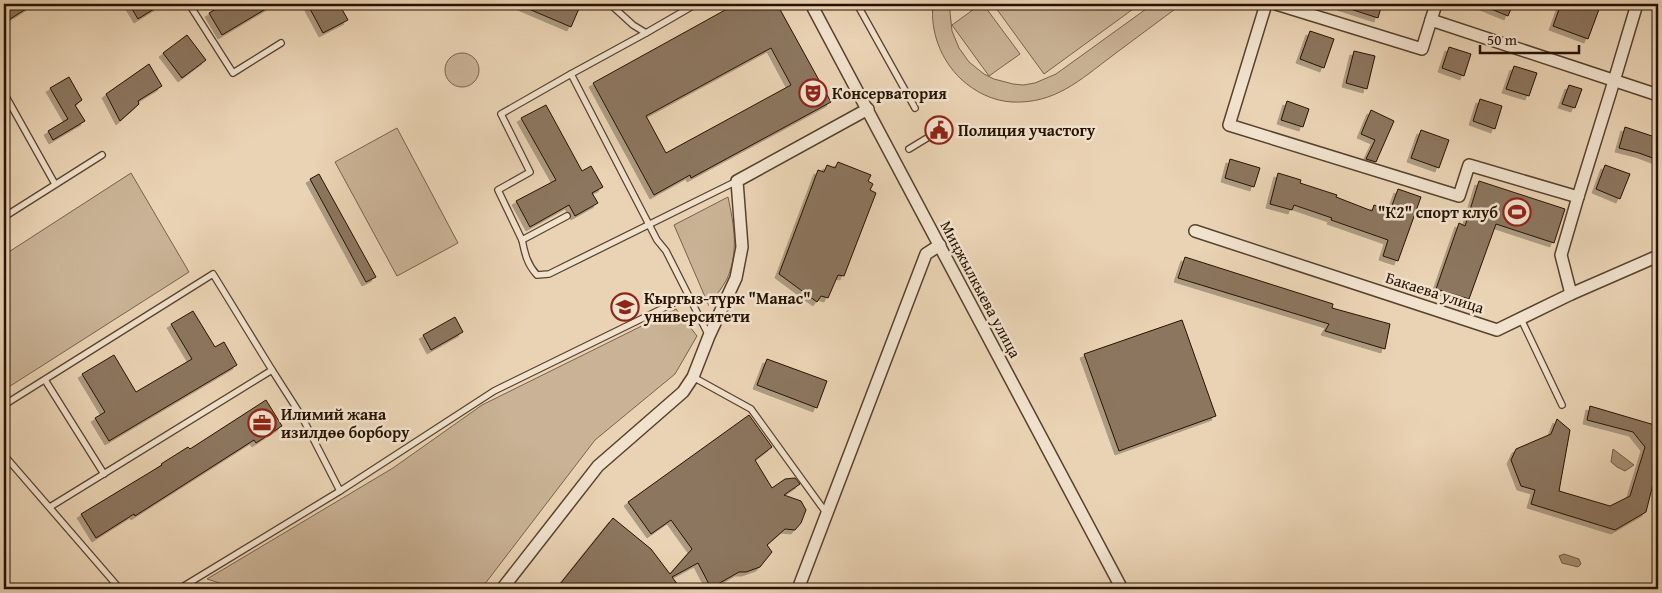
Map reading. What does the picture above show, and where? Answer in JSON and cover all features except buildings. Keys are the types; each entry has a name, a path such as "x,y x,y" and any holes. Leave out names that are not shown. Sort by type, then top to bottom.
{"street":[{"name":"Миңжылкыева улица","path":"812,4 1122,589"},
{"path":"1266,4 1229,125 1459,196 1469,165 1578,197"},
{"path":"1276,4 1422,49 1436,4"},
{"path":"1571,294 1562,255 1637,4"},
{"path":"1431,20 1658,94"},
{"path":"502,589 598,466 683,392 693,378 709,336 736,278 742,247 737,181 868,110"},
{"name":"Бакаева улица","path":"1195,231 1497,330 1571,294 1658,256"},
{"path":"798,589 926,254 940,245"}],"lane":[{"path":"189,4 232,73 281,44"},
{"path":"610,4 646,33"},
{"path":"696,4 501,114 530,172 498,190 522,240 526,258 537,275 549,274 737,181"},
{"path":"857,4 915,108"},
{"path":"571,74 657,240 666,251 709,336"},
{"path":"4,92 55,184"},
{"path":"909,149 932,135"},
{"path":"4,217 102,155"},
{"path":"522,240 567,216"},
{"path":"4,406 213,274 302,417 340,491"},
{"path":"179,589 340,491 494,391 688,296"},
{"path":"1521,318 1562,405"},
{"path":"50,507 272,370"},
{"path":"693,378 750,409 827,514"},
{"path":"45,380 104,474"},
{"path":"4,455 120,589"}],"shaded area":[{"path":"933,4 950,4 952,31 959,48 969,62 994,79 1023,85 1035,83 1056,74 1153,4 1182,4 1066,89 1041,99 1027,102 1012,102 991,98 978,92 966,84 954,71 938,45 933,25"},
{"path":"983,4 1020,54 989,76 952,25"},
{"path":"993,4 1140,4 1044,74"},
{"path":"462,53 474,58 479,70 474,82 462,87 450,82 445,70 450,58"},
{"path":"397,128 458,243 397,276 335,162"},
{"path":"131,173 189,272 4,390 4,255"},
{"path":"728,197 734,238 733,259 727,279 709,306 674,225"},
{"path":"676,309 697,336 675,374 595,440 481,589 238,589 207,579 393,468 482,405"},
{"path":"1613,449 1634,465 1625,471 1617,467 1611,462"},
{"path":"1564,554 1579,559 1581,564 1578,567 1562,563 1559,556"}],"place":[{"name":"Консерватория","path":"813,93"},
{"name":"Полиция участогу","path":"939,130"},
{"name":"\"К2\" спорт клуб","path":"1517,212"},
{"name":"Кыргыз-түрк \"Манас\" университети","path":"625,307"},
{"name":"Илимий жана изилдөө борбору","path":"262,423"}]}
